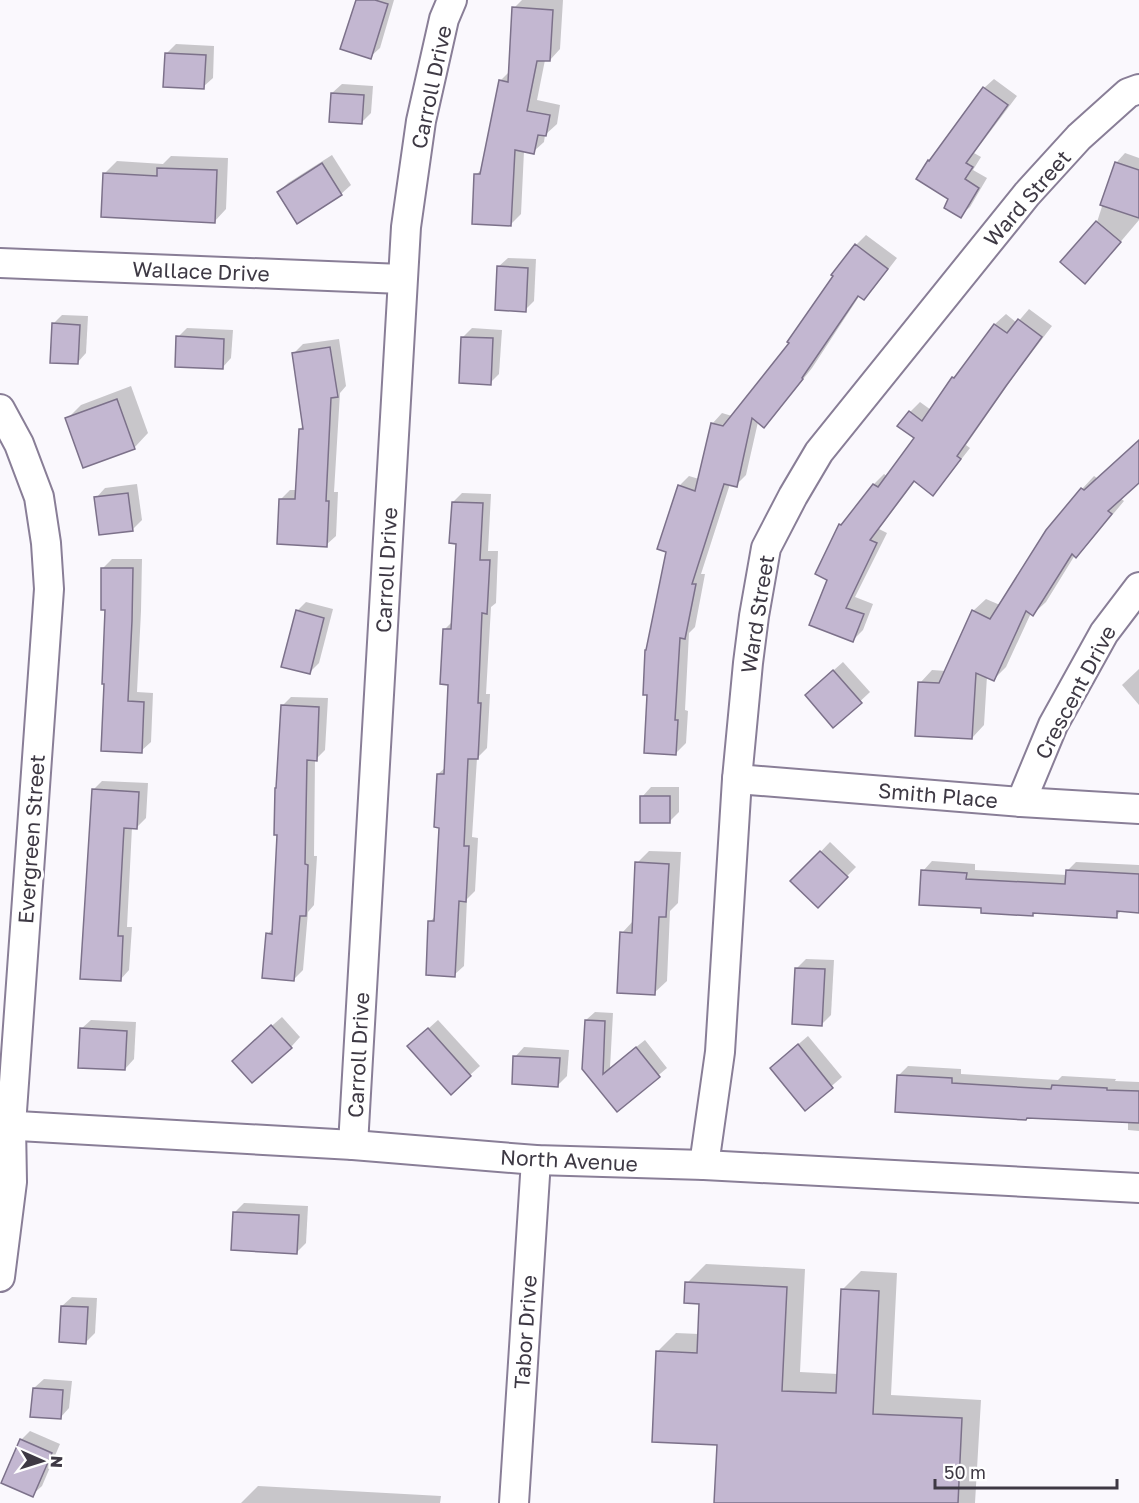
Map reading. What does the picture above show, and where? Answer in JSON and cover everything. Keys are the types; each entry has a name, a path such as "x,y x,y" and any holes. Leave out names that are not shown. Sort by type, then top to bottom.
{"street":[{"name":"Carroll Drive","path":"353,1145 406,227 421,121 444,19 453,0"},
{"name":"Ward Street","path":"704,1165 720,1053 737,779 752,635 766,548 819,452 1028,194 1079,137 1128,93 1139,89"},
{"name":"Wallace Drive","path":"0,263 402,279"},
{"name":"Evergreen Street","path":"0,409 19,444 39,497 46,543 49,589 5,1125 12,1182 0,1277"},
{"name":"Crescent Drive","path":"1021,802 1059,714 1104,633 1139,587"},
{"name":"Smith Place","path":"737,779 1021,802 1139,809"},
{"name":"North Avenue","path":"5,1125 353,1145 536,1160 704,1165 1139,1188"},
{"name":"Tabor Drive","path":"514,1503 536,1160"}],"building":[{"path":"356,0 375,0 388,4 371,59 340,49"},
{"path":"512,7 553,10 550,61 537,61 527,111 550,115 546,136 538,135 534,154 515,150 511,226 472,224 474,174 480,174 499,80 508,82"},
{"path":"165,53 206,55 204,89 163,87"},
{"path":"983,87 1008,105 966,163 973,167 965,179 979,188 961,218 944,208 948,199 916,179"},
{"path":"331,93 364,95 362,124 329,122"},
{"path":"1115,162 1139,170 1139,218 1100,205"},
{"path":"322,163 342,195 297,224 277,192"},
{"path":"157,168 217,170 215,223 101,217 103,173 157,176"},
{"path":"1096,221 1121,242 1085,284 1060,262"},
{"path":"855,244 888,269 864,300 858,296 803,379 764,428 752,418 737,487 724,484 692,584 696,584 685,639 680,638 675,720 678,720 676,755 644,753 647,695 643,695 645,650 666,552 657,549 678,485 695,491 711,423 723,426 789,343 787,342 833,276 831,275"},
{"path":"497,266 528,268 526,312 495,310"},
{"path":"1018,319 1042,337 957,456 961,459 933,496 914,481 870,540 877,543 846,608 864,614 853,642 809,625 827,580 815,574 839,524 841,525 873,484 878,487 914,438 897,426 909,411 922,421 952,377 954,378 994,324 1007,333"},
{"path":"52,323 80,325 78,364 50,363"},
{"path":"176,336 224,339 223,369 175,367"},
{"path":"461,337 493,338 491,385 459,383"},
{"path":"330,347 338,397 331,398 326,501 329,501 327,547 277,544 279,499 295,499 299,429 303,429 292,353"},
{"path":"117,399 135,449 83,468 65,418"},
{"path":"1139,440 1139,483 1108,511 1112,514 1076,558 1072,554 1033,616 1026,611 994,681 976,673 972,739 915,736 918,682 939,683 972,610 990,619 1046,530 1081,488 1084,490"},
{"path":"128,493 133,531 99,535 94,497"},
{"path":"452,502 483,503 480,560 490,560 487,614 482,613 478,759 468,759 464,846 469,846 466,902 459,901 455,977 426,975 428,921 434,921 439,828 434,827 437,774 444,774 448,685 440,684 443,629 451,629 456,544 449,543"},
{"path":"101,568 133,568 128,701 144,702 142,753 101,751 105,610 101,610"},
{"path":"296,610 324,618 310,674 281,667"},
{"path":"833,670 862,703 833,728 805,695"},
{"path":"281,705 319,707 317,761 307,760 306,916 300,916 294,981 262,978 266,933 272,934 277,835 274,835 275,788"},
{"path":"92,789 139,792 137,829 124,828 118,936 123,936 121,981 80,979"},
{"path":"640,796 670,796 670,823 640,823"},
{"path":"820,851 848,877 818,908 790,881"},
{"path":"635,862 669,864 666,917 659,917 655,995 617,993 620,932 632,933"},
{"path":"921,870 967,873 966,879 1065,884 1066,870 1139,874 1139,913 1117,911 1117,918 1033,913 1033,916 981,913 981,908 919,905"},
{"path":"795,968 825,969 822,1026 792,1024"},
{"path":"585,1020 605,1021 603,1074 636,1047 660,1077 617,1112 582,1069"},
{"path":"271,1025 292,1048 252,1083 232,1061"},
{"path":"80,1028 127,1031 125,1070 78,1068"},
{"path":"428,1028 471,1076 451,1095 407,1046"},
{"path":"798,1044 833,1088 805,1111 770,1068"},
{"path":"513,1056 560,1058 558,1087 512,1084"},
{"path":"897,1075 952,1078 952,1083 1051,1089 1052,1085 1139,1091 1139,1123 1027,1118 1026,1120 895,1112"},
{"path":"233,1212 299,1215 297,1254 231,1250"},
{"path":"685,1282 787,1287 782,1391 836,1393 841,1289 879,1291 873,1414 962,1418 958,1503 714,1503 717,1445 652,1442 656,1351 697,1353 699,1304 684,1303"},
{"path":"61,1306 88,1307 86,1344 59,1342"},
{"path":"33,1388 63,1390 61,1419 30,1417"},
{"path":"20,1439 52,1453 33,1497 1,1483"}]}
